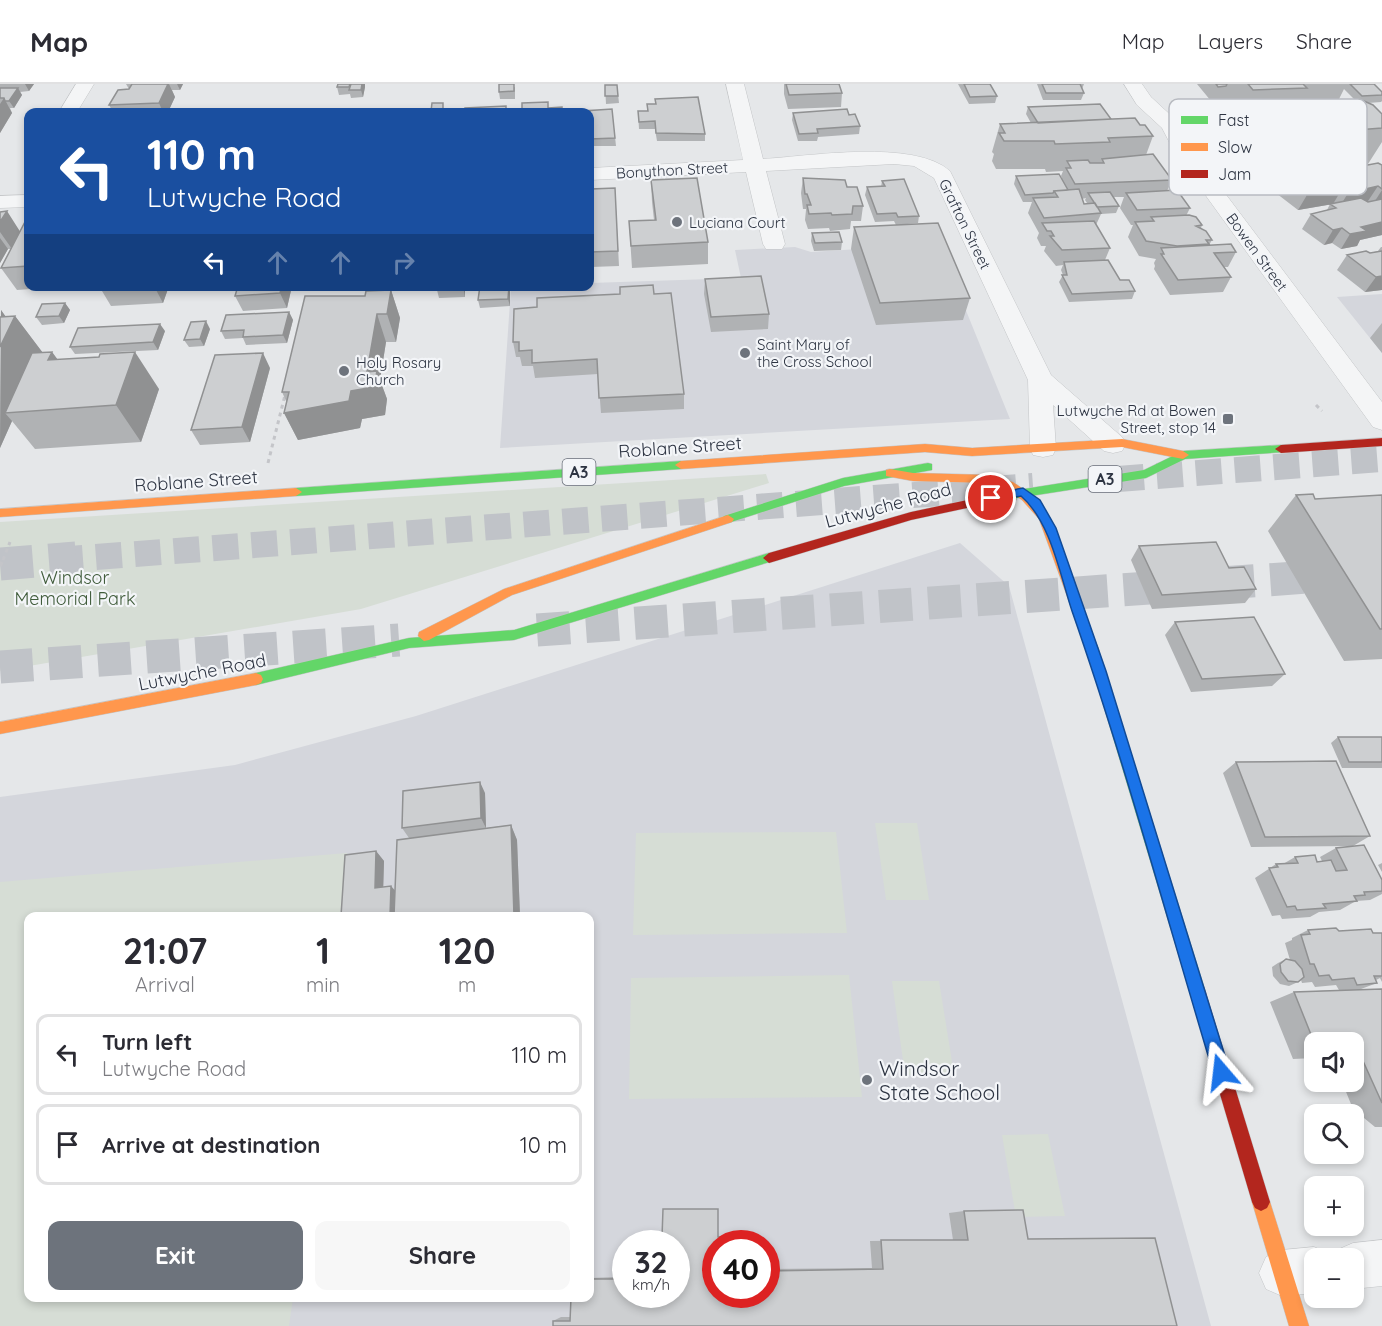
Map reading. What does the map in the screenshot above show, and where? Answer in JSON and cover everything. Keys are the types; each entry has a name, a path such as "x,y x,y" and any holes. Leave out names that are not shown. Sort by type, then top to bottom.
{"main road":[{"name":"Lutwyche Road","path":"0,728 240,683 409,643 514,634 870,527 1023,492 1146,474 1183,455 1382,442"},
{"name":"Roblane Street","path":"0,513 925,448 972,452 1113,444 1183,455"},
{"name":"Lutwyche Road","path":"409,643 508,592 843,482 932,466 972,452"},
{"path":"890,473 916,479 980,476 1009,483 1036,502 1050,528 1090,640 1298,1272 1299,1326"}],"street":[{"path":"70,108 85,84"},
{"path":"735,84 774,244"},
{"name":"Bowen Street","path":"1133,84 1144,101 1169,124"},
{"name":"Grafton Street","path":"755,166 894,158 914,159 933,165 943,175 1041,380 1113,444"},
{"name":"Bonython Street","path":"594,174 755,166"},
{"path":"15,201 24,186"},
{"name":"Bowen Street","path":"1216,195 1382,421"},
{"name":"Grafton Street","path":"1041,380 1038,402 1043,427 1043,448"},
{"path":"1364,1265 1382,1263"}],"path":[{"path":"267,470 285,394"},
{"path":"1316,405 1322,411"}],"shaded area":[{"name":"Saint Mary of the Cross School","path":"939,244 1010,419 500,448 511,291 594,291 594,283 741,278 735,250 795,247 811,252"},
{"path":"1382,294 1382,353 1337,297"},
{"name":"Windsor State School","path":"960,543 1009,586 1211,1326 0,1326 0,797 235,765 416,716"}],"green space":[{"name":"Windsor Memorial Park","path":"766,474 769,483 361,609 0,671 0,522"},
{"path":"875,823 917,823 929,900 886,900"},
{"path":"836,832 847,933 633,935 636,833"},
{"path":"347,853 340,912 24,912 24,1302 292,1302 289,1326 0,1326 0,882"},
{"path":"849,975 862,1097 629,1099 631,978"},
{"path":"892,981 939,981 954,1074 905,1075"},
{"path":"1048,1134 1065,1216 1016,1217 1002,1135"}],"building":[{"path":"132,84 168,84 159,103 109,105 118,90 129,89"},
{"path":"338,84 350,84 349,87 337,87"},
{"path":"351,84 362,84 361,90 349,90"},
{"path":"499,84 514,84 514,91 499,92"},
{"path":"786,84 839,84 842,93 789,95"},
{"path":"964,84 990,84 997,96 970,97"},
{"path":"1042,84 1080,84 1084,93 1046,93"},
{"path":"1216,84 1227,84 1218,87"},
{"path":"1248,84 1303,84 1307,88 1253,90"},
{"path":"1350,84 1374,84 1382,95 1362,96"},
{"path":"605,85 617,85 618,96 605,96"},
{"path":"0,88 18,88 9,101 5,101 4,98 0,98"},
{"path":"698,97 705,134 656,133 655,121 639,122 638,111 648,111 647,104 656,104 655,99"},
{"path":"548,102 548,108 522,108 522,103"},
{"path":"1367,102 1382,114 1382,128 1367,129"},
{"path":"432,103 443,103 443,108 431,108"},
{"path":"1100,104 1111,119 1038,123 1028,107"},
{"path":"506,106 506,108 465,108"},
{"path":"612,109 615,138 594,139 594,110"},
{"path":"847,109 849,115 855,114 860,126 817,129 818,133 799,134 793,113"},
{"path":"1135,118 1140,125 1145,125 1153,136 1108,138 1110,142 1055,144 1054,141 1004,141 999,133 1005,133 1000,124"},
{"path":"1153,154 1169,176 1169,180 1075,184 1066,168 1071,168 1067,161 1088,160 1090,163 1104,163 1102,159"},
{"path":"1378,163 1382,165 1382,189 1378,186 1367,189 1367,165"},
{"path":"1059,174 1068,190 1025,195 1016,176"},
{"path":"697,178 708,242 631,246 629,221 656,220 651,180"},
{"path":"803,178 845,180 847,187 857,187 863,206 853,206 852,214 809,214 807,205 811,205 805,194"},
{"path":"904,179 919,216 898,217 896,213 877,214 867,187 885,186 882,181"},
{"path":"615,188 618,251 594,252 594,189"},
{"path":"1079,189 1084,204 1095,203 1101,213 1044,218 1033,198 1058,197 1054,191"},
{"path":"1169,190 1169,195 1181,195 1190,208 1137,210 1126,193"},
{"path":"1110,192 1119,206 1097,207 1088,193"},
{"path":"1361,198 1368,202 1382,199 1382,222 1361,227 1367,231 1350,234 1342,228 1333,230 1311,214 1336,208 1330,204"},
{"path":"7,211 0,222 0,212"},
{"path":"1189,215 1196,217 1202,225 1196,226 1206,231 1212,240 1206,240 1209,244 1177,246 1146,241 1135,222 1154,221 1151,217"},
{"path":"1094,221 1110,248 1062,250 1050,236 1054,236 1051,231 1047,231 1042,223"},
{"path":"938,223 970,298 880,303 854,227"},
{"path":"24,224 24,266 1,268"},
{"path":"839,232 842,242 815,243 812,233"},
{"path":"1231,244 1236,252 1214,253 1231,277 1178,280 1161,254 1164,254 1161,248"},
{"path":"1366,251 1370,253 1382,251 1382,276 1376,277 1347,255"},
{"path":"1108,260 1120,280 1129,280 1135,291 1072,294 1062,275 1067,275 1064,262"},
{"path":"761,276 769,314 711,317 705,279"},
{"path":"653,285 654,294 671,293 684,394 599,398 597,359 532,363 532,350 519,351 519,342 513,342 514,309 537,307 537,298 620,294 620,287"},
{"path":"236,291 281,291 280,293 235,296"},
{"path":"366,291 391,291 387,314 377,314 367,372 377,371 374,387 351,391 349,401 284,413 289,392 282,392 305,296 365,296"},
{"path":"479,291 509,291 508,299 478,300"},
{"path":"65,303 59,316 36,317 42,304"},
{"path":"289,312 283,335 243,337 244,330 221,331 226,315"},
{"path":"15,316 0,347 0,317"},
{"path":"206,321 200,339 184,340 191,322"},
{"path":"160,324 153,342 70,347 78,328"},
{"path":"52,352 48,360 135,352 116,405 5,413 32,353"},
{"path":"263,353 242,427 191,430 215,355"},
{"path":"1313,494 1315,499 1382,495 1382,629 1296,495"},
{"path":"1216,542 1229,568 1244,567 1256,589 1162,595 1139,546"},
{"path":"1254,617 1285,674 1202,679 1175,622"},
{"path":"1338,737 1382,737 1382,762 1349,762"},
{"path":"1336,761 1370,836 1265,837 1236,762"},
{"path":"480,782 481,818 402,828 403,791"},
{"path":"511,825 514,912 394,912 397,840"},
{"path":"1364,845 1382,880 1382,891 1364,892 1365,895 1354,896 1357,901 1323,904 1326,908 1297,910 1295,906 1287,907 1269,868 1278,867 1276,864 1298,863 1295,857 1315,855 1317,862 1331,860 1336,871 1347,870 1336,848"},
{"path":"376,851 375,888 391,886 390,912 341,912 345,855"},
{"path":"1336,928 1339,931 1371,929 1373,933 1382,933 1382,976 1374,976 1377,983 1357,985 1354,978 1332,980 1329,975 1319,976 1314,964 1310,964 1301,935 1310,934 1308,930"},
{"path":"1286,959 1295,961 1302,969 1304,977 1298,982 1288,981 1281,972 1280,964"},
{"path":"1382,989 1382,1103 1364,1063 1364,1032 1310,1032 1294,992"},
{"path":"663,1209 718,1209 718,1230 702,1230 702,1308 780,1308 780,1271 883,1269 881,1240 968,1240 964,1211 1023,1210 1028,1239 1155,1238 1177,1326 553,1326 553,1321 570,1321 571,1302 594,1302 594,1279 612,1279 612,1308 690,1308 690,1230 662,1230"}],"tunnel":[{"path":"1118,479 1382,459"},
{"path":"57,560 1033,486"},
{"path":"0,564 76,558"},
{"path":"537,630 1382,572"},
{"path":"0,667 399,640"}],"traffic: fast":[{"path":"1005,496 1146,474 1183,455 1281,449"},
{"path":"296,492 681,465"},
{"path":"728,519 843,482 928,467"},
{"path":"256,679 409,643 514,635 769,558"},
{"path":"1093,651 1198,993"}],"traffic: slow":[{"path":"681,465 925,448 972,452 1122,443 1183,455"},
{"path":"890,473 913,477 991,479 1009,485 1026,497 1044,517 1093,651"},
{"path":"0,513 296,492"},
{"path":"424,636 508,592 728,519"},
{"path":"0,728 256,679"},
{"path":"1261,1202 1299,1326"}],"traffic: jam":[{"path":"1281,449 1382,442"},
{"path":"769,558 911,516 1005,496"},
{"path":"1198,993 1261,1202"}],"place":[{"name":"Luciana Court","path":"677,222"},
{"name":"Saint Mary of the Cross School","path":"745,353"},
{"name":"Holy Rosary Church","path":"344,371"},
{"name":"Lutwyche Rd at Bowen Street, stop 14","path":"1228,419"},
{"name":"Windsor State School","path":"867,1080"}],"route":[{"path":"991,498 1023,492 1036,502 1050,528 1100,671 1221,1072"}]}
